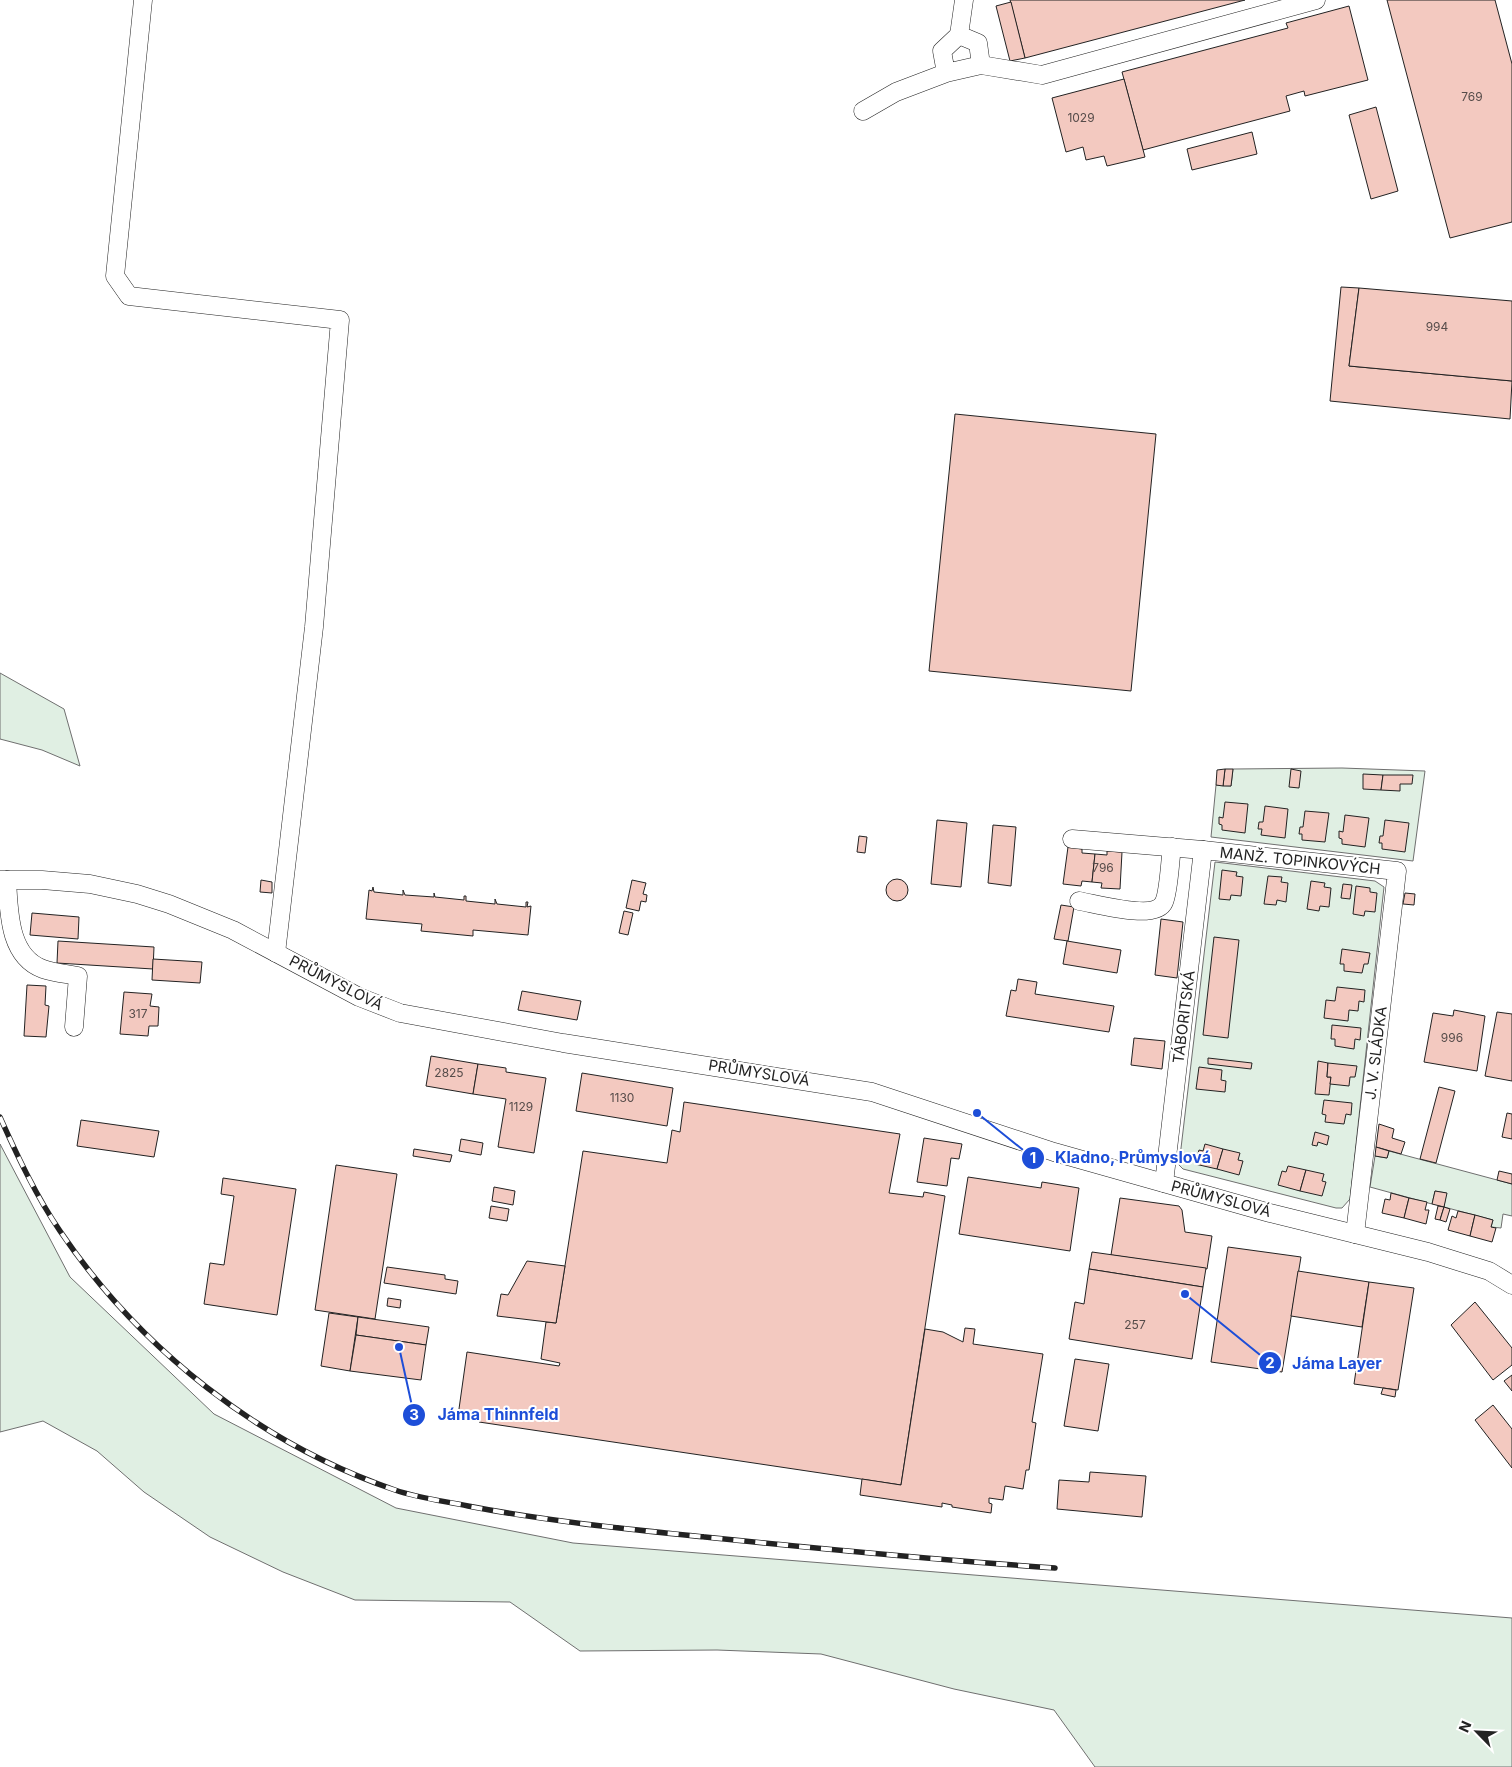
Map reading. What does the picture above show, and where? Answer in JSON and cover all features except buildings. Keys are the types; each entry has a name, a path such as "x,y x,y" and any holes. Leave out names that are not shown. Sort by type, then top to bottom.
{"street":[{"path":"143,0 115,276 129,296 340,320 314,627 276,953"},
{"path":"946,73 942,51 959,35 964,0"},
{"path":"863,111 896,92 946,73 981,65 1042,75 1316,0"},
{"path":"959,35 978,43 981,65"},
{"name":"MANŽ. TOPINKOVÝCH","path":"1072,839 1203,850 1397,871"},
{"path":"1079,901 1146,912 1157,910 1164,902 1172,847"},
{"name":"TÁBORITSKÁ","path":"1164,1183 1203,850"},
{"name":"J. V. SLÁDKA","path":"1355,1234 1397,871"},
{"name":"PRŮMYSLOVÁ","path":"74,1027 78,976 42,969 24,956 10,926 3,880 75,882 138,894 202,916 372,1003 400,1013 563,1043 865,1090 1054,1152 1471,1265 1493,1274 1512,1285"}],"green space":[{"path":"0,673 64,709 80,766 42,750 0,739"},
{"path":"1342,768 1425,771 1413,861 1211,837 1216,785 1231,786 1233,769"},
{"path":"1215,862 1375,881 1384,887 1350,1199 1342,1208 1183,1169 1179,1165"},
{"path":"0,1144 70,1277 214,1414 396,1508 573,1543 1512,1618 1512,1767 1095,1767 1054,1710 954,1689 821,1654 717,1650 580,1651 510,1602 355,1600 283,1572 210,1537 144,1492 97,1451 43,1421 0,1432"},
{"path":"1389,1151 1512,1184 1512,1216 1503,1214 1501,1228 1491,1227 1493,1220 1444,1207 1446,1193 1435,1191 1432,1204 1370,1187 1375,1156 1387,1158"}],"railway":[{"path":"0,1117 27,1175 51,1218 92,1274 127,1315 166,1353 207,1388 251,1419 297,1447 345,1471 413,1495 556,1520 836,1550 1055,1568"}],"place":[{"name":"Kladno, Průmyslová","path":"977,1113"},
{"name":"Jáma Layer","path":"1185,1294"},
{"name":"Jáma Thinnfeld","path":"399,1347"}]}
